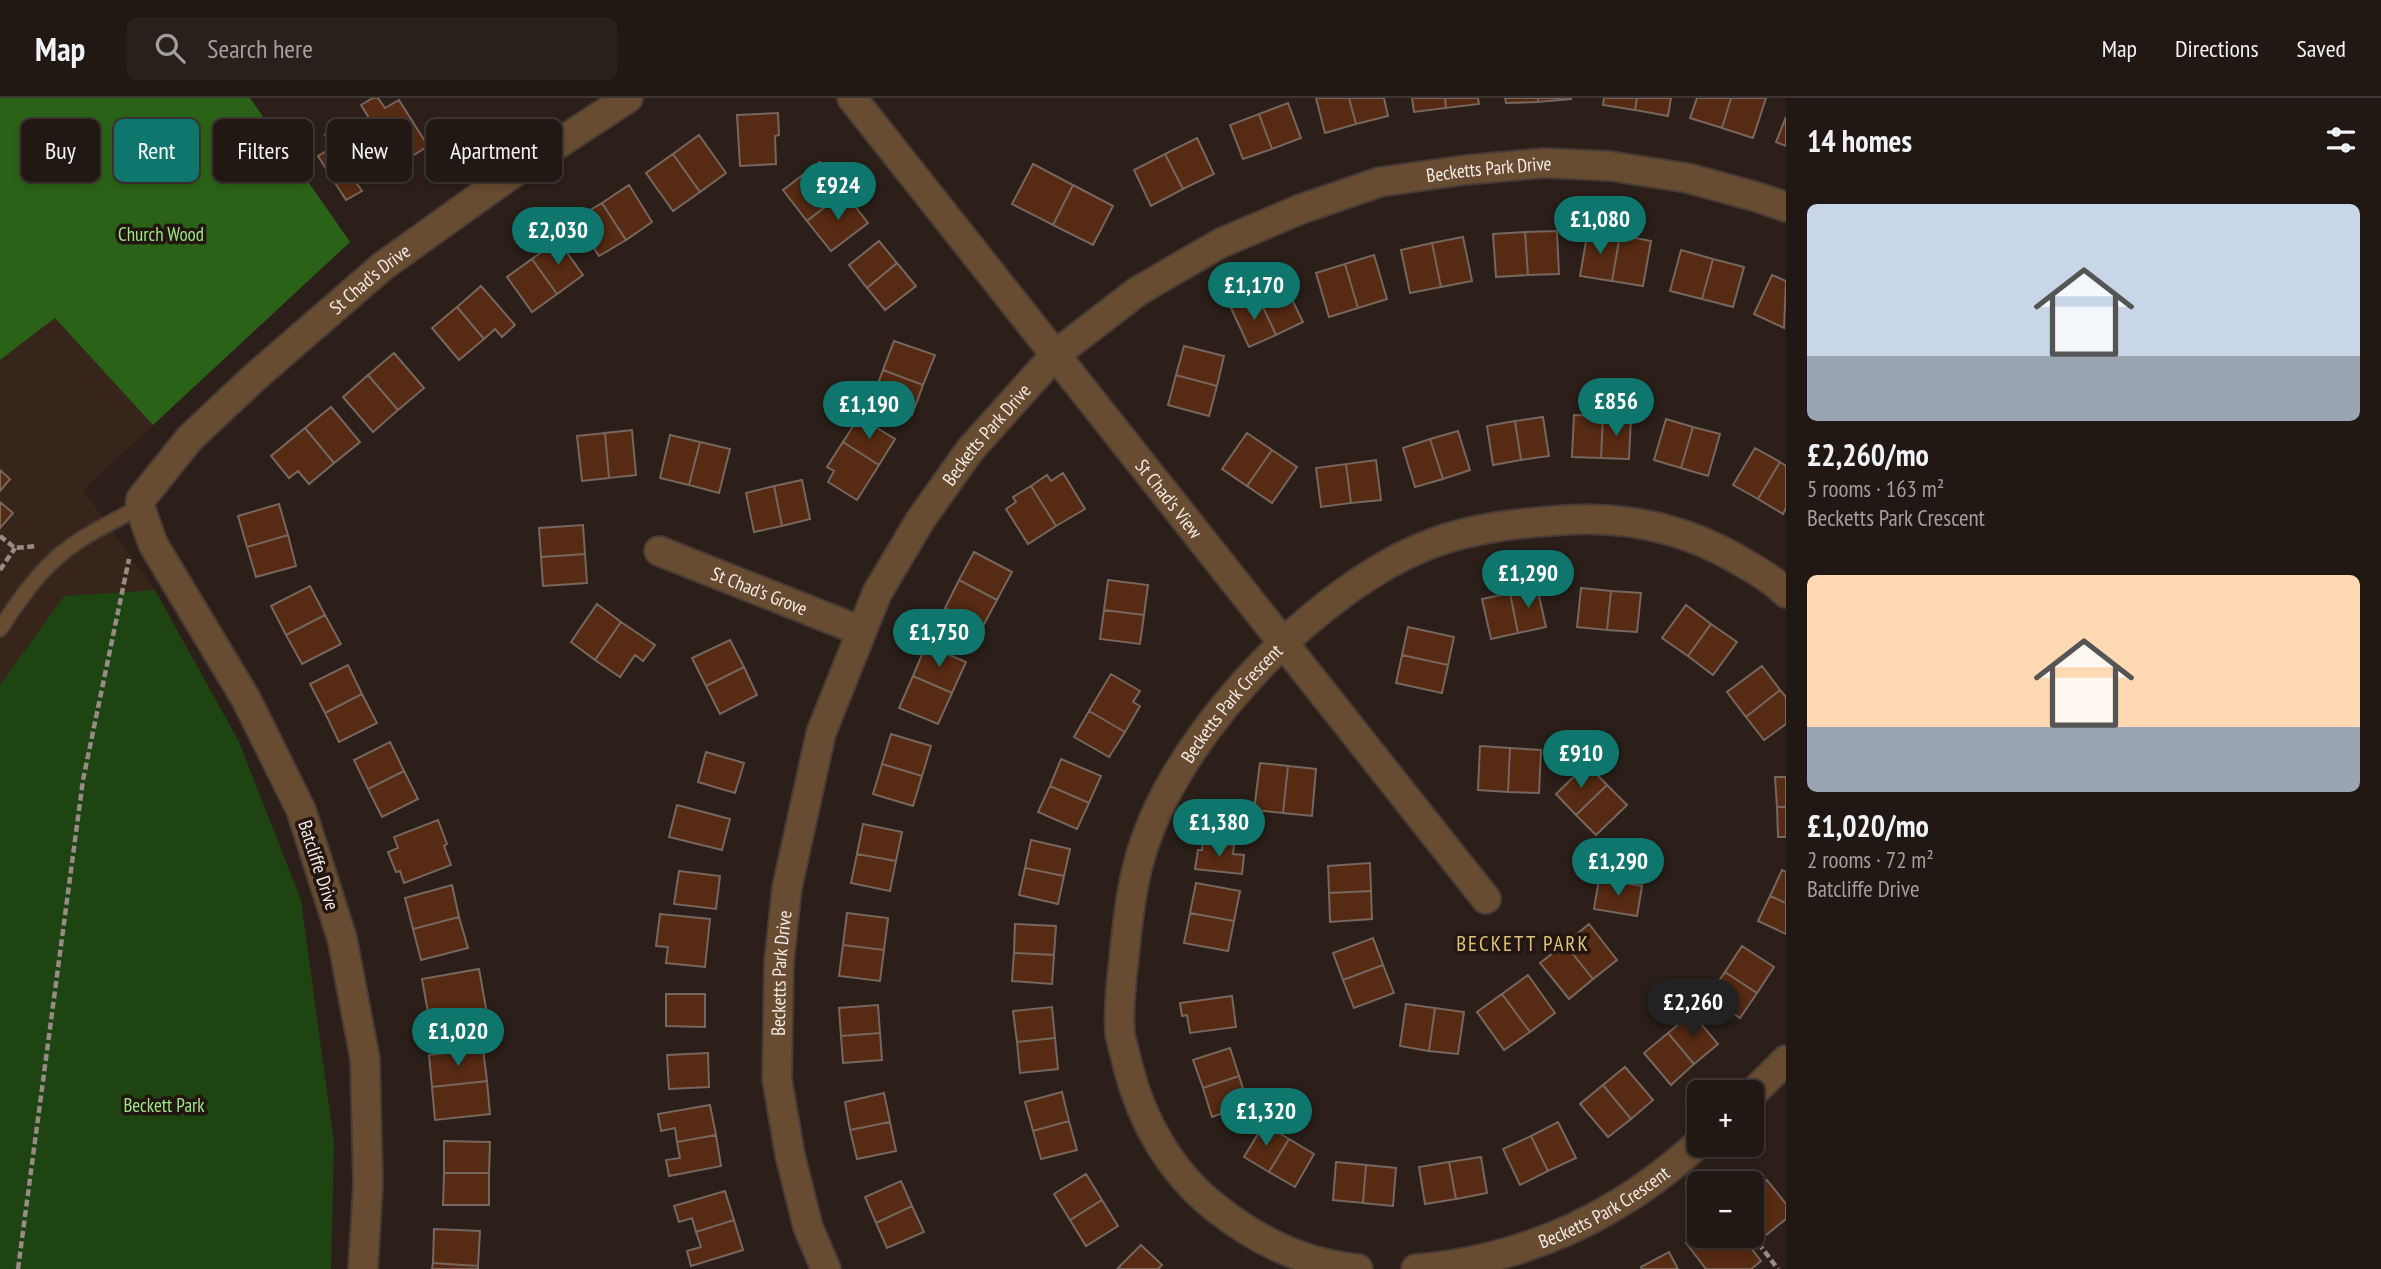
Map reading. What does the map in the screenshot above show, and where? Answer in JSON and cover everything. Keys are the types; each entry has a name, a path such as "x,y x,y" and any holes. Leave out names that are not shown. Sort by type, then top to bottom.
{"street":[{"name":"St Chad's Drive","path":"140,503 200,430 255,377 383,266 513,173 628,98"},
{"name":"St Chad's View","path":"852,98 1486,899"},
{"name":"Becketts Park Drive","path":"825,1269 808,1227 790,1155 777,1079 779,962 787,888 821,733 877,593 920,519 970,450 1055,355 1138,291 1221,243 1301,209 1380,182 1465,170 1545,163 1610,166 1687,178 1786,207"},
{"name":"Batcliffe Drive","path":"140,503 153,544 246,699 301,810 342,938 365,1059 368,1185 363,1269"},
{"name":"Becketts Park Crescent","path":"1358,1269 1315,1262 1270,1243 1238,1225 1203,1198 1177,1170 1150,1127 1132,1082 1120,1035 1121,988 1136,870 1146,836 1165,795 1201,737 1243,683 1284,642 1360,580 1392,561 1432,543 1483,528 1585,519 1632,523 1695,537 1755,569 1786,593"},
{"name":"St Chad's Grove","path":"659,551 861,631"},
{"path":"1764,1082 1786,1060"},
{"name":"Becketts Park Crescent","path":"1416,1269 1454,1266 1503,1255 1549,1240 1616,1206 1687,1153"}],"lane":[{"path":"0,629 20,597 43,570 74,544 140,503"}],"path":[{"path":"18,1269 83,780 140,503"},
{"path":"0,569 15,548"},
{"path":"1762,1248 1778,1269"}],"shaded area":[{"name":"Church Wood","path":"0,98 250,98 265,119 213,119 213,182 308,182 350,242 83,490 155,590 64,597 0,685"}],"green space":[{"name":"Church Wood","path":"0,98 250,98 265,119 213,119 213,182 308,182 350,242 153,425 55,318 0,360"},
{"name":"Beckett Park","path":"155,590 239,742 301,900 334,1143 331,1269 0,1269 0,685 64,596"}],"building":[{"path":"378,98 385,108 399,100 411,119 370,119 361,105"},
{"path":"1316,98 1349,98 1356,124 1325,133"},
{"path":"1349,98 1384,98 1388,116 1356,124"},
{"path":"1412,98 1445,98 1446,108 1414,112"},
{"path":"1445,98 1478,98 1479,104 1446,108"},
{"path":"1505,98 1538,98 1538,102 1506,103"},
{"path":"1538,98 1571,98 1571,99 1538,102"},
{"path":"1604,98 1637,98 1635,110 1603,105"},
{"path":"1637,98 1671,98 1668,116 1635,110"},
{"path":"1697,98 1731,98 1722,128 1690,118"},
{"path":"1731,98 1766,98 1753,138 1722,128"},
{"path":"1288,103 1301,138 1272,149 1259,114"},
{"path":"778,113 776,164 740,166 737,115"},
{"path":"1259,114 1272,149 1243,159 1230,125"},
{"path":"1786,117 1786,146 1776,142"},
{"path":"412,121 426,143 426,147 412,156"},
{"path":"699,135 726,173 700,192 673,154"},
{"path":"1197,138 1214,174 1183,189 1165,154"},
{"path":"327,151 327,170 318,156"},
{"path":"673,154 700,192 673,211 646,173"},
{"path":"1165,154 1183,189 1151,206 1134,170"},
{"path":"820,162 844,192 807,221 783,190"},
{"path":"1033,164 1073,185 1053,225 1012,204"},
{"path":"335,182 361,182 357,184 362,191 346,200"},
{"path":"629,185 652,222 626,240 602,203"},
{"path":"1073,185 1113,206 1093,245 1053,225"},
{"path":"844,192 868,223 831,251 807,221"},
{"path":"602,203 626,240 599,256 575,219"},
{"path":"1588,230 1620,235 1612,281 1580,276"},
{"path":"1557,231 1559,274 1528,275 1525,232"},
{"path":"1525,232 1528,275 1496,277 1493,234"},
{"path":"1620,235 1651,241 1643,286 1612,281"},
{"path":"1463,237 1472,281 1441,287 1432,243"},
{"path":"558,240 583,275 557,294 532,259"},
{"path":"879,241 897,263 867,288 849,265"},
{"path":"1432,243 1441,287 1410,293 1401,250"},
{"path":"1681,250 1713,259 1702,299 1670,291"},
{"path":"1374,255 1387,299 1358,308 1345,264"},
{"path":"532,259 557,294 532,312 507,277"},
{"path":"1713,259 1744,267 1733,307 1702,299"},
{"path":"897,263 916,286 885,310 867,288"},
{"path":"1345,264 1358,308 1329,317 1316,273"},
{"path":"1772,275 1786,281 1784,328 1754,314"},
{"path":"1284,283 1303,322 1276,335 1258,296"},
{"path":"481,286 515,325 502,337 495,329 484,339 457,307"},
{"path":"1258,296 1276,335 1249,347 1231,308"},
{"path":"457,307 484,339 459,360 432,328"},
{"path":"894,341 935,355 923,385 883,370"},
{"path":"1184,346 1224,356 1217,386 1176,375"},
{"path":"394,353 424,388 398,410 368,375"},
{"path":"883,370 923,385 912,415 872,400"},
{"path":"368,375 398,410 373,432 343,397"},
{"path":"1176,375 1217,386 1209,416 1168,405"},
{"path":"331,407 360,442 334,463 305,428"},
{"path":"1574,415 1603,416 1601,458 1572,457"},
{"path":"1603,416 1631,418 1629,459 1601,458"},
{"path":"859,417 895,439 879,465 843,442"},
{"path":"1543,417 1549,456 1521,460 1515,421"},
{"path":"1666,419 1693,427 1681,468 1654,460"},
{"path":"1515,421 1521,460 1493,465 1487,426"},
{"path":"1693,427 1720,434 1708,476 1681,468"},
{"path":"305,428 334,463 309,484 298,471 289,478 271,456"},
{"path":"632,430 636,475 609,478 605,433"},
{"path":"1458,431 1470,470 1443,479 1430,439"},
{"path":"605,433 609,478 582,481 577,436"},
{"path":"1247,433 1272,450 1247,486 1222,469"},
{"path":"670,435 700,442 689,485 660,478"},
{"path":"1430,439 1443,479 1415,487 1403,448"},
{"path":"700,442 730,449 719,493 689,485"},
{"path":"843,442 879,465 857,500 828,482 834,471 827,467"},
{"path":"1755,448 1780,462 1758,499 1733,485"},
{"path":"1272,450 1297,467 1272,503 1247,486"},
{"path":"1376,460 1381,500 1351,503 1346,464"},
{"path":"1780,462 1786,466 1786,508 1783,514 1758,499"},
{"path":"1346,464 1351,503 1321,507 1316,468"},
{"path":"0,470 10,479 0,491"},
{"path":"1063,473 1085,509 1056,526 1031,486 1047,475 1051,481"},
{"path":"802,480 810,519 782,526 774,486"},
{"path":"774,486 782,526 754,532 746,493"},
{"path":"1031,486 1056,526 1028,544 1006,509 1016,502 1013,497"},
{"path":"0,502 13,513 0,528"},
{"path":"279,504 288,535 247,547 238,516"},
{"path":"583,525 585,554 541,557 539,528"},
{"path":"288,535 296,566 256,577 247,547"},
{"path":"974,552 1012,572 997,600 959,580"},
{"path":"585,554 587,583 543,586 541,557"},
{"path":"959,580 997,600 982,628 945,608"},
{"path":"1108,580 1148,585 1144,615 1104,610"},
{"path":"310,586 325,615 286,635 271,606"},
{"path":"1537,587 1546,627 1518,633 1510,593"},
{"path":"1581,588 1611,591 1607,630 1577,627"},
{"path":"1611,591 1641,593 1637,632 1607,630"},
{"path":"1510,593 1518,633 1491,639 1482,599"},
{"path":"597,604 621,622 595,660 571,642"},
{"path":"1686,605 1711,624 1688,656 1662,638"},
{"path":"1104,610 1144,615 1140,644 1100,639"},
{"path":"325,615 341,644 302,664 286,635"},
{"path":"621,622 655,645 643,661 635,655 620,677 595,660"},
{"path":"1711,624 1737,642 1713,675 1688,656"},
{"path":"1408,627 1454,637 1448,665 1402,655"},
{"path":"730,640 744,667 706,686 692,658"},
{"path":"926,645 966,662 952,693 913,676"},
{"path":"1402,655 1448,665 1442,693 1396,683"},
{"path":"348,665 362,694 325,713 310,684"},
{"path":"1762,666 1780,690 1746,717 1727,692"},
{"path":"744,667 757,695 720,714 706,686"},
{"path":"1111,674 1140,691 1133,702 1140,706 1125,732 1089,711"},
{"path":"913,676 952,693 938,724 899,708"},
{"path":"1780,690 1786,697 1786,724 1764,740 1746,717"},
{"path":"362,694 377,723 339,742 325,713"},
{"path":"1089,711 1125,732 1109,757 1074,737"},
{"path":"891,734 931,746 922,776 882,764"},
{"path":"390,742 404,771 368,789 354,760"},
{"path":"1480,746 1510,748 1508,792 1478,790"},
{"path":"1510,748 1541,750 1539,793 1508,792"},
{"path":"706,752 744,763 735,793 698,782"},
{"path":"1061,759 1101,776 1089,803 1050,786"},
{"path":"1260,763 1288,766 1283,813 1254,810"},
{"path":"882,764 922,776 913,806 873,794"},
{"path":"1587,764 1607,785 1576,815 1556,794"},
{"path":"1288,766 1316,769 1312,816 1283,813"},
{"path":"404,771 418,799 382,817 368,789"},
{"path":"1775,777 1786,777 1786,807 1777,807"},
{"path":"1607,785 1627,805 1596,835 1576,815"},
{"path":"1050,786 1089,803 1077,829 1038,812"},
{"path":"677,805 730,819 722,850 669,837"},
{"path":"1777,807 1786,807 1786,837 1778,837"},
{"path":"438,820 451,865 404,883 388,852 398,848 394,837"},
{"path":"863,824 902,832 896,861 857,854"},
{"path":"1031,840 1070,849 1064,876 1025,868"},
{"path":"1203,841 1234,845 1233,854 1244,855 1242,874 1195,869 1198,850 1202,850"},
{"path":"1604,850 1646,856 1642,886 1599,879"},
{"path":"857,854 896,861 890,891 851,883"},
{"path":"1370,863 1371,891 1329,893 1328,866"},
{"path":"1025,868 1064,876 1058,904 1019,895"},
{"path":"1782,870 1786,872 1786,903 1770,896"},
{"path":"679,871 720,876 716,909 674,904"},
{"path":"1599,879 1642,886 1637,916 1594,909"},
{"path":"1196,883 1240,891 1234,921 1190,913"},
{"path":"452,885 459,917 413,929 405,898"},
{"path":"1371,891 1372,919 1330,922 1329,893"},
{"path":"1770,896 1786,903 1786,934 1758,921"},
{"path":"847,913 888,918 884,950 843,945"},
{"path":"1190,913 1234,921 1228,951 1184,943"},
{"path":"660,914 710,919 705,967 666,963 668,947 656,946"},
{"path":"459,917 468,948 421,960 413,929"},
{"path":"1015,924 1056,926 1054,955 1014,953"},
{"path":"1589,924 1617,960 1593,979 1565,944"},
{"path":"1373,938 1383,965 1343,980 1333,953"},
{"path":"1565,944 1593,979 1569,999 1540,963"},
{"path":"843,945 884,950 880,981 839,976"},
{"path":"1742,946 1774,967 1757,993 1725,972"},
{"path":"1014,953 1054,955 1052,984 1012,981"},
{"path":"1383,965 1394,993 1354,1008 1343,980"},
{"path":"479,969 489,1025 432,1035 422,979"},
{"path":"1725,972 1757,993 1740,1018 1708,997"},
{"path":"1528,975 1555,1013 1530,1032 1502,994"},
{"path":"666,994 705,994 705,1027 666,1026"},
{"path":"1502,994 1530,1032 1504,1050 1477,1012"},
{"path":"1232,996 1236,1027 1190,1033 1187,1015 1182,1016 1180,1003"},
{"path":"1406,1004 1435,1008 1429,1051 1400,1046"},
{"path":"878,1005 880,1033 841,1036 839,1008"},
{"path":"1052,1007 1055,1038 1017,1042 1013,1011"},
{"path":"1435,1008 1464,1012 1458,1054 1429,1051"},
{"path":"1692,1013 1718,1044 1694,1064 1668,1033"},
{"path":"880,1033 882,1060 843,1063 841,1036"},
{"path":"1668,1033 1694,1064 1671,1085 1644,1053"},
{"path":"1055,1038 1058,1069 1020,1073 1017,1042"},
{"path":"1230,1048 1239,1076 1203,1088 1193,1060"},
{"path":"483,1049 487,1081 432,1087 429,1055"},
{"path":"708,1053 709,1087 669,1089 667,1055"},
{"path":"1625,1067 1653,1100 1631,1119 1603,1085"},
{"path":"1239,1076 1248,1104 1212,1117 1203,1088"},
{"path":"487,1081 490,1114 435,1120 432,1087"},
{"path":"1603,1085 1631,1119 1608,1137 1580,1104"},
{"path":"1062,1092 1069,1121 1033,1131 1025,1102"},
{"path":"884,1093 890,1122 850,1130 845,1102"},
{"path":"710,1105 716,1135 677,1142 675,1128 661,1131 658,1114"},
{"path":"1069,1121 1077,1150 1041,1159 1033,1131"},
{"path":"890,1122 896,1151 857,1159 850,1130"},
{"path":"1558,1122 1576,1158 1548,1171 1531,1136"},
{"path":"1264,1124 1289,1139 1269,1172 1244,1157"},
{"path":"716,1135 721,1166 669,1176 666,1160 680,1158 677,1142"},
{"path":"1531,1136 1548,1171 1520,1185 1503,1149"},
{"path":"1289,1139 1314,1154 1295,1187 1269,1172"},
{"path":"444,1141 490,1142 489,1173 444,1173"},
{"path":"1481,1157 1487,1193 1456,1199 1449,1162"},
{"path":"1336,1162 1366,1165 1363,1203 1333,1200"},
{"path":"1449,1162 1456,1199 1425,1204 1419,1167"},
{"path":"1366,1165 1396,1168 1393,1206 1363,1203"},
{"path":"444,1173 489,1173 489,1205 443,1205"},
{"path":"1086,1174 1102,1200 1070,1220 1054,1194"},
{"path":"1767,1180 1786,1204 1786,1219 1766,1235 1764,1232 1764,1182"},
{"path":"901,1181 912,1206 876,1223 865,1197"},
{"path":"725,1191 734,1220 696,1232 692,1218 679,1222 674,1206"},
{"path":"1102,1200 1118,1226 1086,1246 1070,1220"},
{"path":"912,1206 924,1232 887,1248 876,1223"},
{"path":"734,1220 743,1250 691,1266 687,1251 701,1247 696,1232"},
{"path":"434,1229 480,1231 478,1266 433,1263"},
{"path":"1141,1245 1162,1265 1158,1269 1117,1269"},
{"path":"1690,1248 1751,1248 1761,1261 1751,1269 1706,1269"},
{"path":"1669,1252 1678,1269 1642,1269 1641,1267"},
{"path":"433,1263 478,1266 478,1269 432,1269"}],"district":[{"name":"BECKETT PARK","path":"1523,943"}]}
